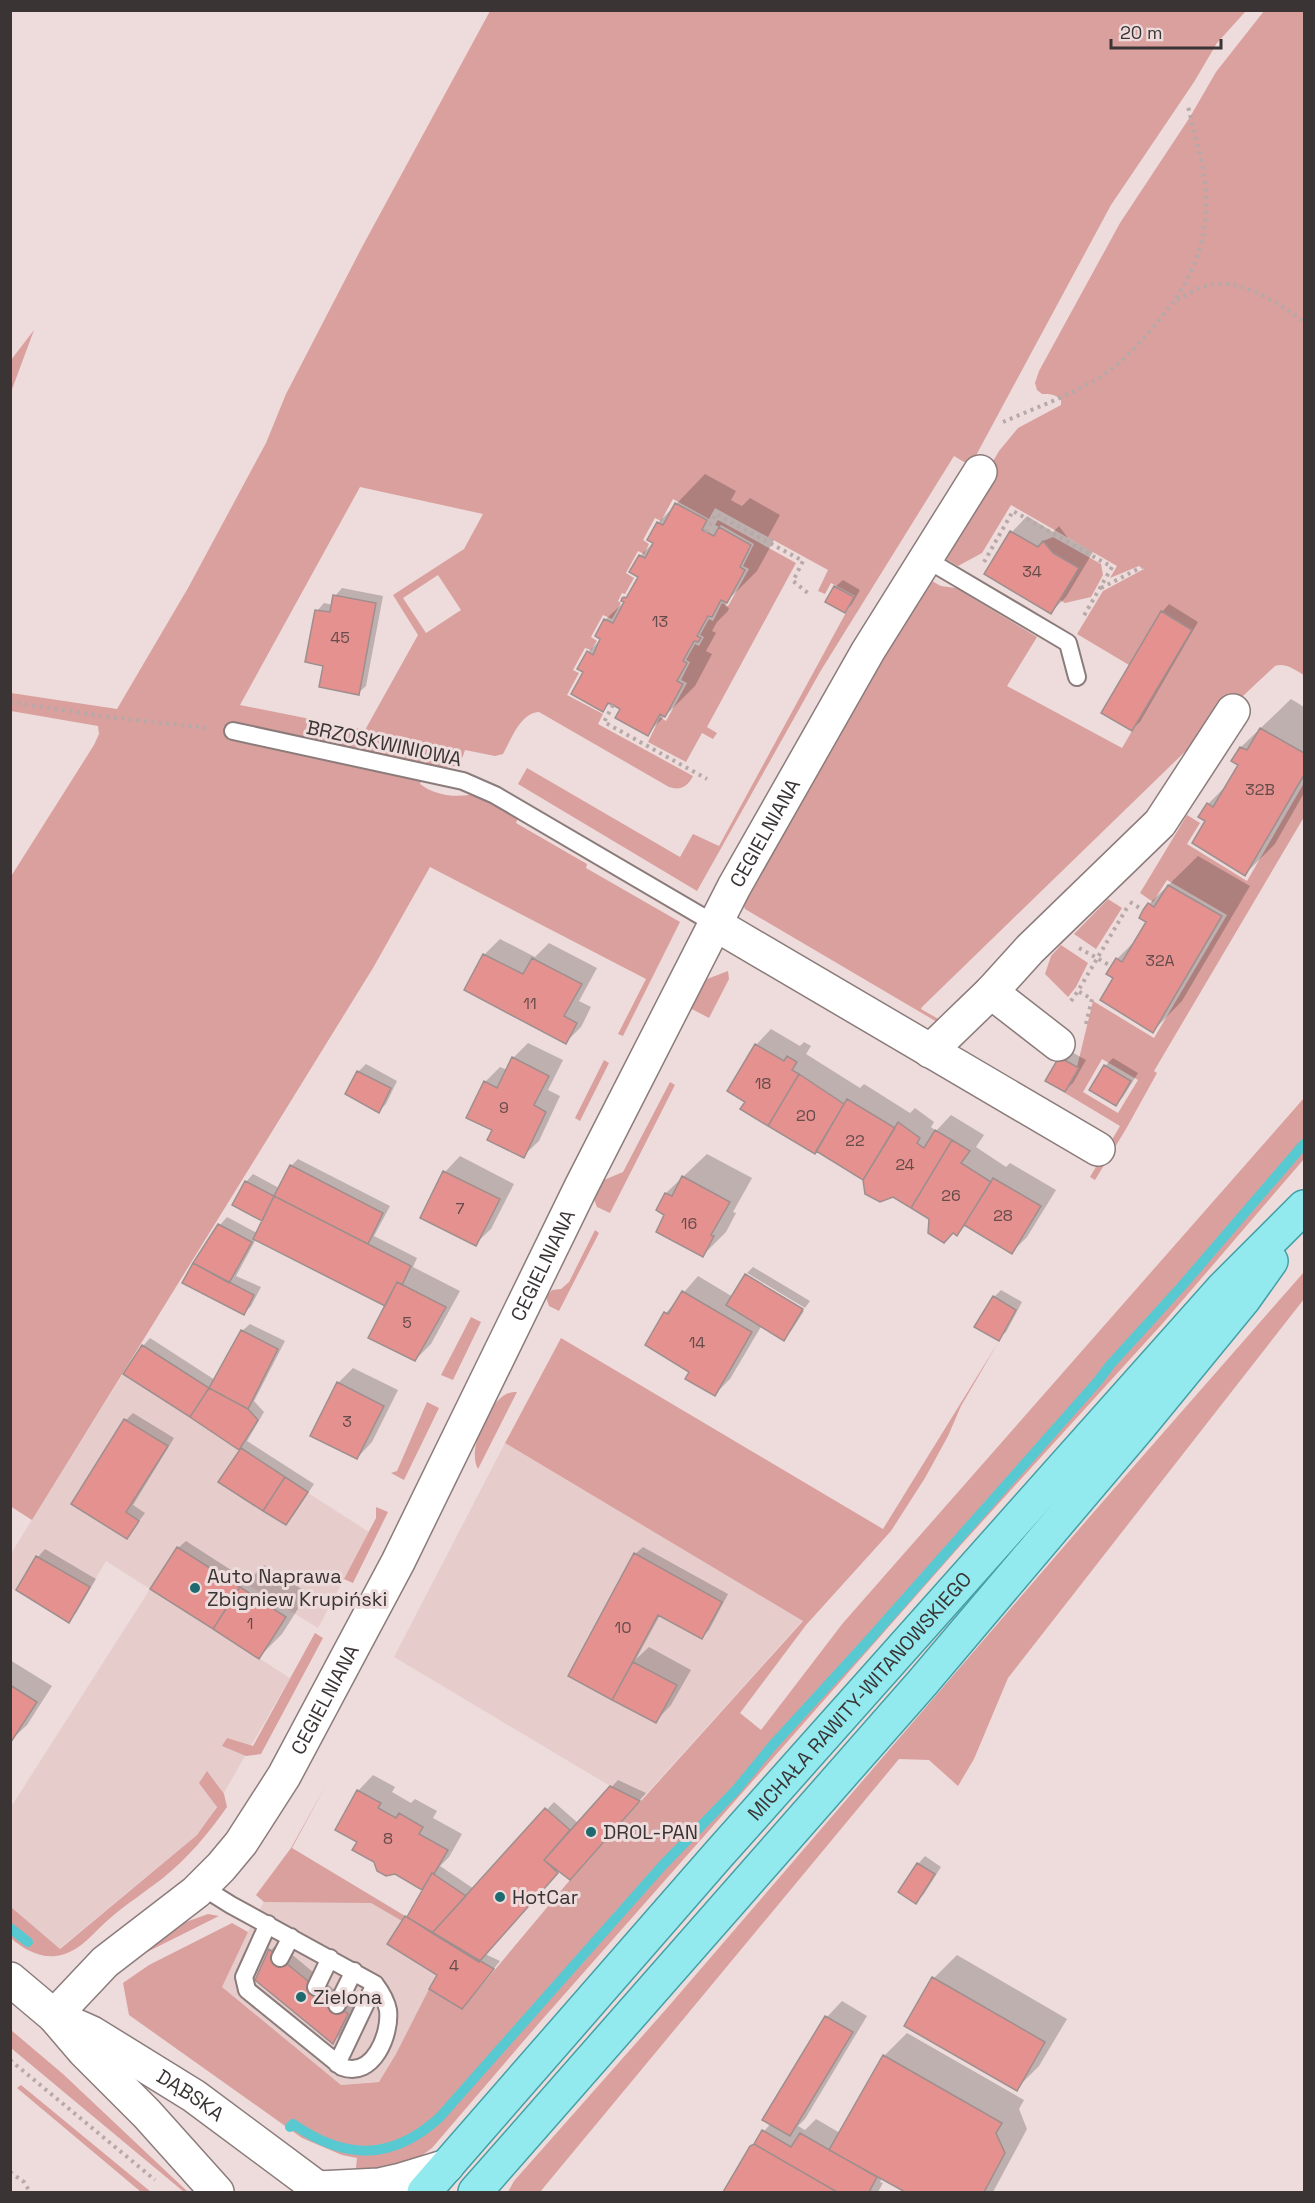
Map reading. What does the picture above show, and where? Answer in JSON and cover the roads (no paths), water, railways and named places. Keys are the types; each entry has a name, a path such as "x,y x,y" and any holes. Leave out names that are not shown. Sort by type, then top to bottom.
{"main road":[{"name":"MICHAŁA RAWITY-WITANOWSKIEGO","path":"424,2193 718,1856 1207,1305 1305,1207"},
{"name":"MICHAŁA RAWITY-WITANOWSKIEGO","path":"475,2193 977,1618 1244,1299 1305,1214"}],"street":[{"name":"CEGIELNIANA","path":"54,2016 105,1962 206,1883 230,1857 284,1776 398,1562 581,1187 734,887 868,651 980,472"},
{"path":"930,1051 1160,823 1233,711"},
{"path":"715,924 1098,1149"},
{"path":"990,992 1071,1037"},
{"name":"DĄBSKA","path":"10,1979 54,2016 84,2051 147,2114 236,2193"},
{"name":"DĄBSKA","path":"54,2016 92,2033 194,2096 320,2190 379,2185 447,2166"},
{"name":"DĄBSKA","path":"147,2114 217,2193"}],"lane":[{"path":"926,559 1068,643 1077,677"},
{"name":"BRZOSKWINIOWA","path":"233,731 463,781 495,795 715,924"},
{"path":"206,1883 215,1895 354,1971 375,1984 382,1993 388,2011 381,2049 374,2058 360,2067 347,2069 337,2064 320,2041 263,1995 247,1990 244,1977 268,1924"},
{"path":"280,1958 291,1936"},
{"path":"316,1987 330,1958"},
{"path":"337,2005 354,1971"},
{"path":"337,2064 375,1984"}],"waterway":[{"path":"290,2127 293,2124 331,2144 368,2151 403,2142 439,2118 662,1866 736,1790 772,1746 869,1640 1181,1287 1304,1144"},
{"path":"10,1928 28,1942"}],"place":[{"name":"Auto Naprawa Zbigniew Krupiński","path":"195,1588"},
{"name":"DROL-PAN","path":"591,1832"},
{"name":"HotCar","path":"500,1897"},
{"name":"Zielona","path":"301,1997"}]}
